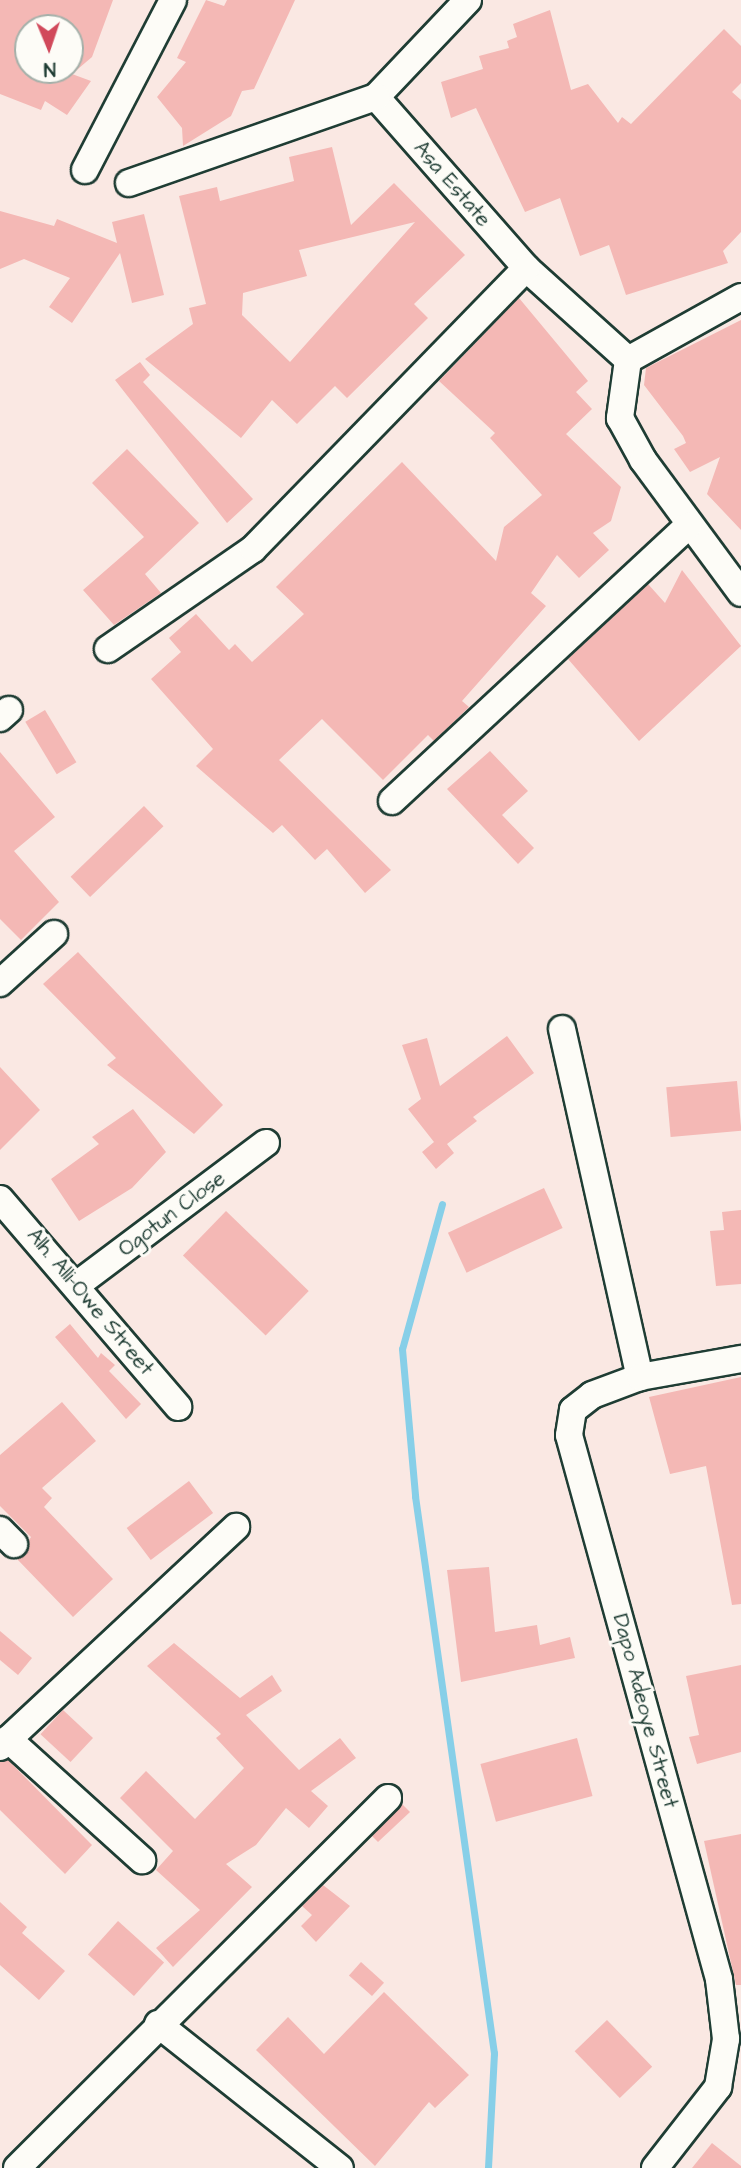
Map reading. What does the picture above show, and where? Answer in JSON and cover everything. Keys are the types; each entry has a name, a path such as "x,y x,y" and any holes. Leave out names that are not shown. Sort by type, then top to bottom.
{"street":[{"path":"85,170 173,0"},
{"path":"129,183 376,97 468,0"},
{"name":"Asa Estate","path":"376,97 526,268 628,360"},
{"path":"108,649 253,549 526,268"},
{"path":"741,297 628,360 620,418 688,526 741,593"},
{"path":"392,801 688,526"},
{"path":"0,983 54,934"},
{"path":"562,1029 640,1377"},
{"name":"Ogotun Close","path":"78,1284 266,1143"},
{"name":"Alh. Alli-Owe Street","path":"0,1199 78,1284 178,1407"},
{"name":"Dapo Adeoye Street","path":"655,2168 718,2087 734,2040 569,1435 573,1410 592,1395 640,1377 741,1359"},
{"path":"142,1860 4,1743 236,1527"},
{"path":"17,2168 158,2024 388,1798"},
{"path":"158,2024 340,2168"}],"building":[{"path":"0,0 113,0 92,57 84,64 84,14 14,14 14,84 84,84 84,78 91,81 67,115 45,101 41,110 0,94"},
{"path":"206,0 224,6 227,0 295,0 254,89 242,91 231,116 183,146 182,128 157,97 186,62 177,58"},
{"path":"550,10 571,90 588,84 618,123 622,117 631,124 724,29 741,46 741,83 732,92 741,100 741,232 723,251 728,263 626,295 609,245 580,256 560,198 525,212 476,108 451,118 441,82 483,69 479,56 509,48 507,41 517,37 513,24"},
{"path":"332,147 351,225 394,183 465,255 414,304 428,318 347,398 335,386 297,424 272,400 241,438 145,359 193,324 189,308 206,304 179,196 217,187 220,201 294,181 289,157","holes":["415,222 290,362 242,315 243,293 307,276 299,250"]},
{"path":"0,211 54,226 57,219 117,243 112,222 144,214 164,295 132,303 120,253 72,323 49,307 70,278 24,259 0,269"},
{"path":"519,298 588,381 576,392 592,409 566,434 621,487 611,521 593,533 609,550 579,578 557,555 531,593 546,606 462,701 469,707 434,741 428,735 383,780 322,719 279,760 391,870 365,893 327,849 315,860 282,825 273,833 196,766 213,749 151,679 181,652 169,638 196,614 229,650 235,644 252,662 304,614 276,587 402,462 496,561 504,527 542,495 490,438 495,433 439,381"},
{"path":"741,320 741,530 707,494 720,457 690,472 674,449 686,443 683,436 644,385 646,368"},
{"path":"140,362 150,375 143,382 253,499 227,523 115,380"},
{"path":"127,449 199,523 145,574 161,593 114,625 83,590 144,537 92,483"},
{"path":"682,570 741,646 639,741 568,659 648,584 665,603"},
{"path":"45,710 76,762 57,774 25,722"},
{"path":"490,751 528,791 502,815 534,848 518,864 447,789"},
{"path":"0,752 55,817 14,851 59,902 21,940 0,919"},
{"path":"144,806 163,826 90,897 71,877"},
{"path":"78,952 223,1105 194,1134 107,1065 116,1058 43,984"},
{"path":"507,1036 534,1073 473,1117 477,1121 447,1144 454,1153 436,1169 422,1152 434,1142 408,1109 421,1099 402,1045 427,1038 440,1086"},
{"path":"0,1067 40,1110 0,1150"},
{"path":"737,1081 741,1131 671,1137 666,1087"},
{"path":"133,1109 166,1152 132,1188 79,1221 51,1179 99,1144 92,1137"},
{"path":"544,1188 563,1228 467,1273 448,1233"},
{"path":"741,1210 741,1284 716,1286 710,1231 724,1230 722,1212"},
{"path":"226,1211 309,1291 266,1335 183,1256"},
{"path":"70,1324 98,1358 101,1353 115,1365 109,1371 141,1404 126,1419 55,1337"},
{"path":"741,1377 741,1604 732,1605 706,1466 670,1474 649,1397"},
{"path":"62,1402 96,1441 42,1488 52,1498 44,1507 113,1579 73,1617 17,1559 31,1537 0,1506 0,1455"},
{"path":"189,1481 213,1513 151,1560 127,1528"},
{"path":"489,1567 495,1632 537,1625 540,1645 570,1637 575,1658 461,1682 447,1570"},
{"path":"0,1631 32,1658 18,1675 0,1660"},
{"path":"174,1643 240,1698 272,1675 282,1691 246,1715 299,1770 340,1738 356,1758 311,1791 328,1806 309,1828 286,1808 256,1845 226,1864 252,1887 173,1967 156,1948 200,1910 156,1870 173,1851 120,1798 146,1771 195,1819 244,1768 216,1738 221,1734 147,1666"},
{"path":"741,1665 741,1752 697,1764 689,1737 699,1735 686,1676"},
{"path":"63,1710 93,1738 70,1762 40,1734"},
{"path":"577,1738 593,1796 496,1822 480,1764"},
{"path":"8,1760 92,1845 65,1874 0,1810 0,1762"},
{"path":"402,1804 410,1812 378,1842 372,1836"},
{"path":"741,1834 741,1985 736,1985 704,1841"},
{"path":"323,1885 350,1906 316,1942 301,1926 312,1915 302,1906"},
{"path":"0,1902 27,1927 22,1933 65,1971 39,2000 0,1965"},
{"path":"118,1921 164,1962 134,1996 88,1954"},
{"path":"361,1962 384,1983 372,1996 349,1975"},
{"path":"384,1992 469,2075 435,2108 429,2102 375,2166 256,2050 288,2017 324,2054"},
{"path":"607,2020 652,2067 620,2098 575,2051"},
{"path":"712,2143 741,2166 741,2168 692,2168"}],"waterway":[{"path":"442,1204 402,1349 415,1496 494,2053 488,2168"}]}
